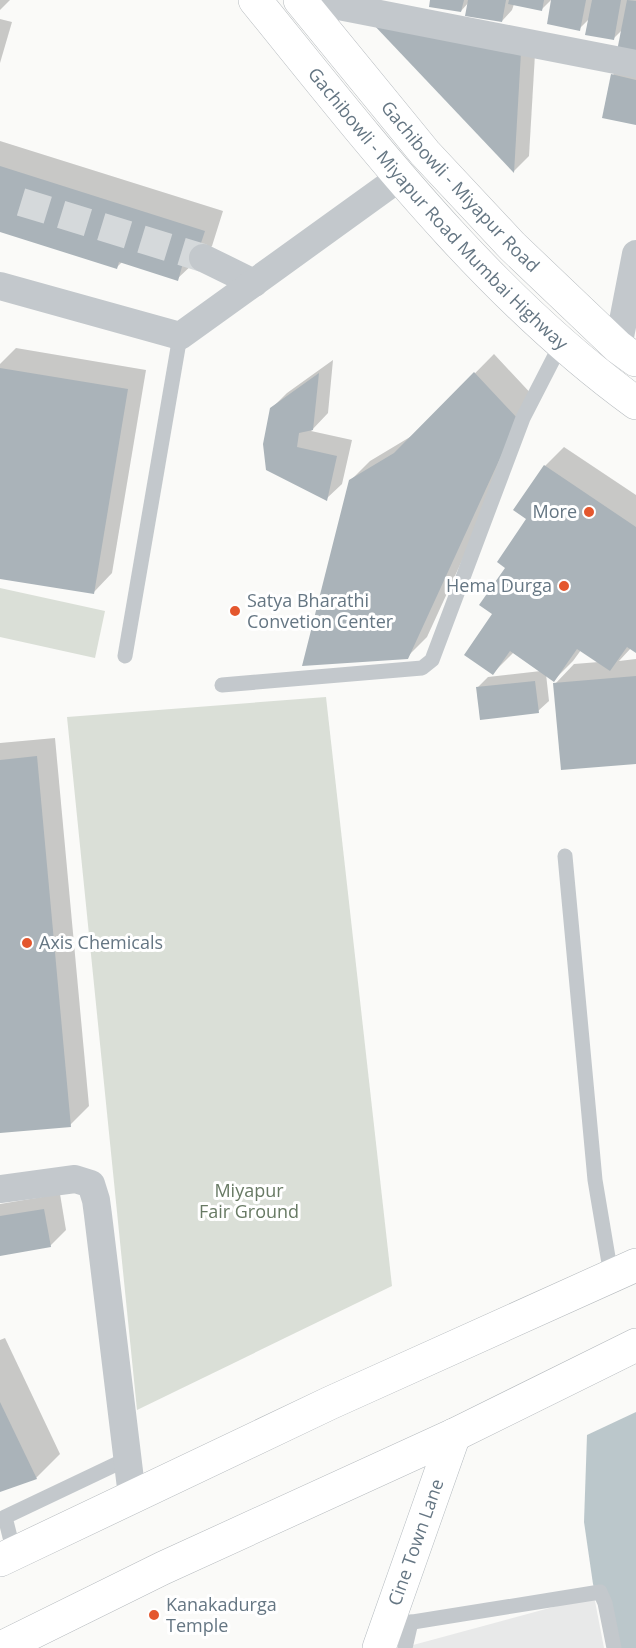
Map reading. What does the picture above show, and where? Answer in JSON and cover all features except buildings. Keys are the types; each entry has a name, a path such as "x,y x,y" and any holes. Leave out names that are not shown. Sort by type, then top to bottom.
{"main road":[{"name":"Gachibowli - Miyapur Road Mumbai Highway","path":"255,0 399,178 512,296 596,374 636,402"},
{"name":"Gachibowli - Miyapur Road","path":"300,0 425,153 512,246 627,354"},
{"path":"7,1556 623,1270"},
{"path":"1,1648 163,1568 454,1435 636,1345"},
{"name":"Cine Town Lane","path":"395,1636 454,1435"}],"street":[{"path":"308,0 636,64"},
{"path":"0,286 180,336 399,178"},
{"path":"627,354 636,255"},
{"path":"203,258 254,283"},
{"path":"0,1189 75,1179 91,1184 96,1200 132,1496"}],"lane":[{"path":"125,656 180,336"},
{"path":"222,685 422,668 432,660 524,418 562,342"},
{"path":"565,855 595,1180 623,1270"},
{"path":"7,1556 5,1517 127,1459"},
{"path":"395,1636 600,1592 605,1603 614,1648"}],"shaded area":[{"path":"636,1412 636,1648 611,1648 593,1584 584,1522 587,1435"},
{"path":"594,1596 604,1648 402,1648"}],"green space":[{"path":"0,588 105,611 95,658 0,637"},
{"name":"Miyapur Fair Ground","path":"326,697 392,1286 137,1410 67,717"}],"tunnel":[{"path":"21,202 203,258"}],"place":[{"name":"More","path":"589,512"},
{"name":"Hema Durga","path":"564,586"},
{"name":"Satya Bharathi Convetion Center","path":"235,611"},
{"name":"Axis Chemicals","path":"27,943"},
{"name":"Kanakadurga Temple","path":"154,1615"}]}
